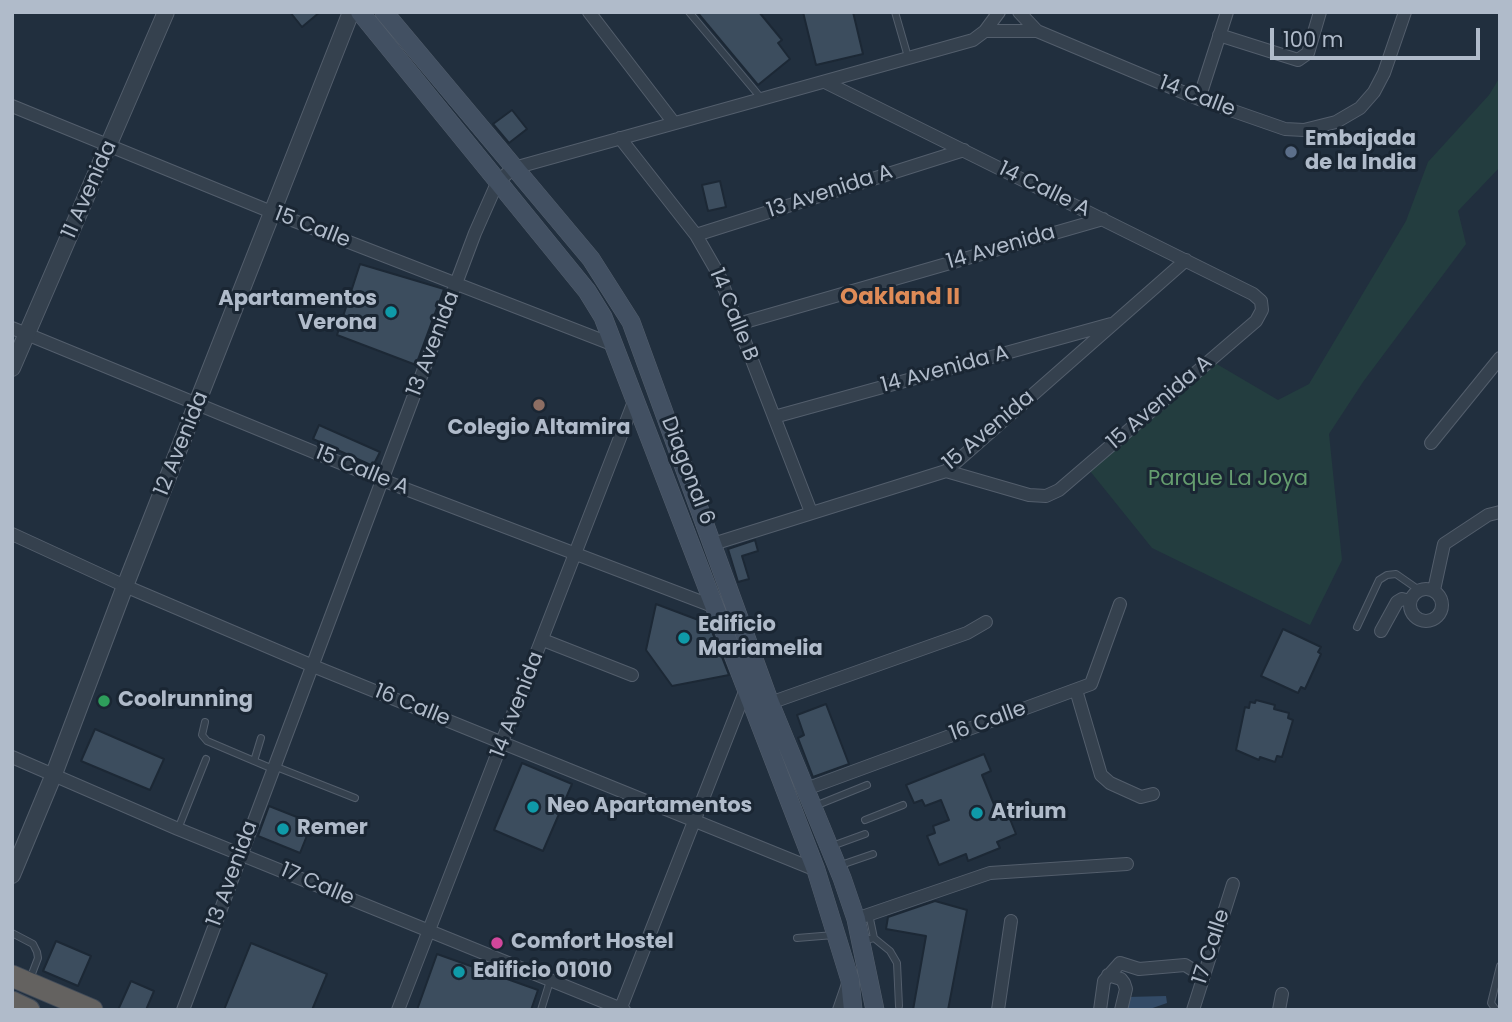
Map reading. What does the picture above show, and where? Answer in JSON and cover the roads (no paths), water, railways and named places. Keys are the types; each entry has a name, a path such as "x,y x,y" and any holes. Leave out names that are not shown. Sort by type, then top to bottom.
{"highway":[{"path":"20,979 92,1010"},
{"path":"12,1002 29,1010"}],"main road":[{"name":"Diagonal 6","path":"360,12 594,300 614,345 816,870 850,980 853,1010"},
{"name":"Diagonal 6","path":"384,12 592,260 631,321 770,703 838,866 863,916 868,976 875,1010"}],"street":[{"name":"11 Avenida","path":"12,368 20,331 110,145 166,12"},
{"name":"12 Avenida","path":"12,875 54,774 125,586 351,12"},
{"path":"589,12 674,123"},
{"name":"13 Avenida","path":"183,1010 475,233 498,181 514,168 974,40 985,31 999,12"},
{"name":"14 Calle","path":"1019,12 1037,32"},
{"path":"1199,99 1227,12"},
{"path":"1219,35 1298,60 1308,53 1320,12"},
{"name":"14 Calle","path":"985,31 1037,32 1199,99 1285,129 1304,130 1336,122 1360,108 1384,73 1405,12"},
{"name":"14 Calle A","path":"825,82 1253,293 1261,301"},
{"name":"15 Calle","path":"12,106 274,213 614,345"},
{"name":"14 Calle B","path":"620,138 696,235 719,275 811,512"},
{"name":"13 Avenida A","path":"696,235 964,150"},
{"name":"14 Avenida","path":"738,324 1103,219"},
{"name":"15 Avenida","path":"713,544 946,471 1186,260"},
{"name":"15 Avenida A","path":"946,471 1029,495 1046,496 1059,490 1256,321 1262,310 1261,301"},
{"name":"14 Avenida A","path":"774,417 1115,323"},
{"name":"15 Calle A","path":"20,331 382,480 715,607"},
{"path":"1431,443 1500,358"},
{"name":"14 Avenida","path":"398,1010 635,399"},
{"path":"1434,590 1444,544 1494,513"},
{"name":"16 Calle","path":"12,534 125,586 313,666 694,818 816,870"},
{"path":"1410,601 1419,590 1434,590"},
{"path":"1410,601 1413,616 1427,622 1434,620 1440,615 1443,601 1434,590"},
{"path":"1381,631 1397,602 1402,599 1410,601"},
{"name":"16 Calle","path":"806,789 1091,684 1120,604"},
{"path":"770,703 967,632 986,622"},
{"path":"543,640 632,675"},
{"path":"621,1009 746,689"},
{"path":"1076,690 1101,775 1110,783 1141,797 1153,794"},
{"name":"17 Calle","path":"12,757 178,829 621,1009"},
{"path":"863,916 989,873 1127,864"},
{"name":"17 Calle","path":"1193,1010 1233,884"},
{"path":"998,1010 1011,921"},
{"path":"1100,1010 1108,975 1120,963 1139,969 1185,965 1203,976"},
{"path":"1108,975 1124,983 1126,989 1121,1010"},
{"path":"839,1010 850,980 868,976"},
{"path":"1279,1010 1282,993"}],"lane":[{"path":"689,12 763,99"},
{"path":"895,12 908,59"},
{"path":"1357,627 1380,580 1387,575 1396,574 1419,590"},
{"path":"205,722 202,735 207,741 355,798"},
{"path":"254,761 261,738"},
{"path":"178,829 206,759"},
{"path":"813,807 867,785"},
{"path":"865,820 903,805"},
{"path":"831,847 865,834"},
{"path":"838,866 873,854"},
{"path":"12,933 33,944 37,952 38,958 20,979"},
{"path":"797,938 837,935"},
{"path":"867,940 884,944 897,963 899,1006"},
{"path":"1496,1010 1491,1003 1500,965"},
{"path":"541,1010 550,981"}],"water":[{"path":"1166,996 1167,1003 1147,1010 1125,1010 1127,997"}],"place":[{"name":"Embajada de la India","path":"1291,152"},
{"name":"Apartamentos Verona","path":"391,312"},
{"name":"Colegio Altamira","path":"539,405"},
{"name":"Edificio Mariamelia","path":"684,638"},
{"name":"Coolrunning","path":"104,701"},
{"name":"Neo Apartamentos","path":"533,807"},
{"name":"Atrium","path":"977,813"},
{"name":"Remer","path":"283,829"},
{"name":"Comfort Hostel","path":"497,943"},
{"name":"Edificio 01010","path":"459,972"}],"district":[{"name":"Oakland II","path":"900,298"}],"park label":[{"name":"Parque La Joya","path":"1228,480"}]}
